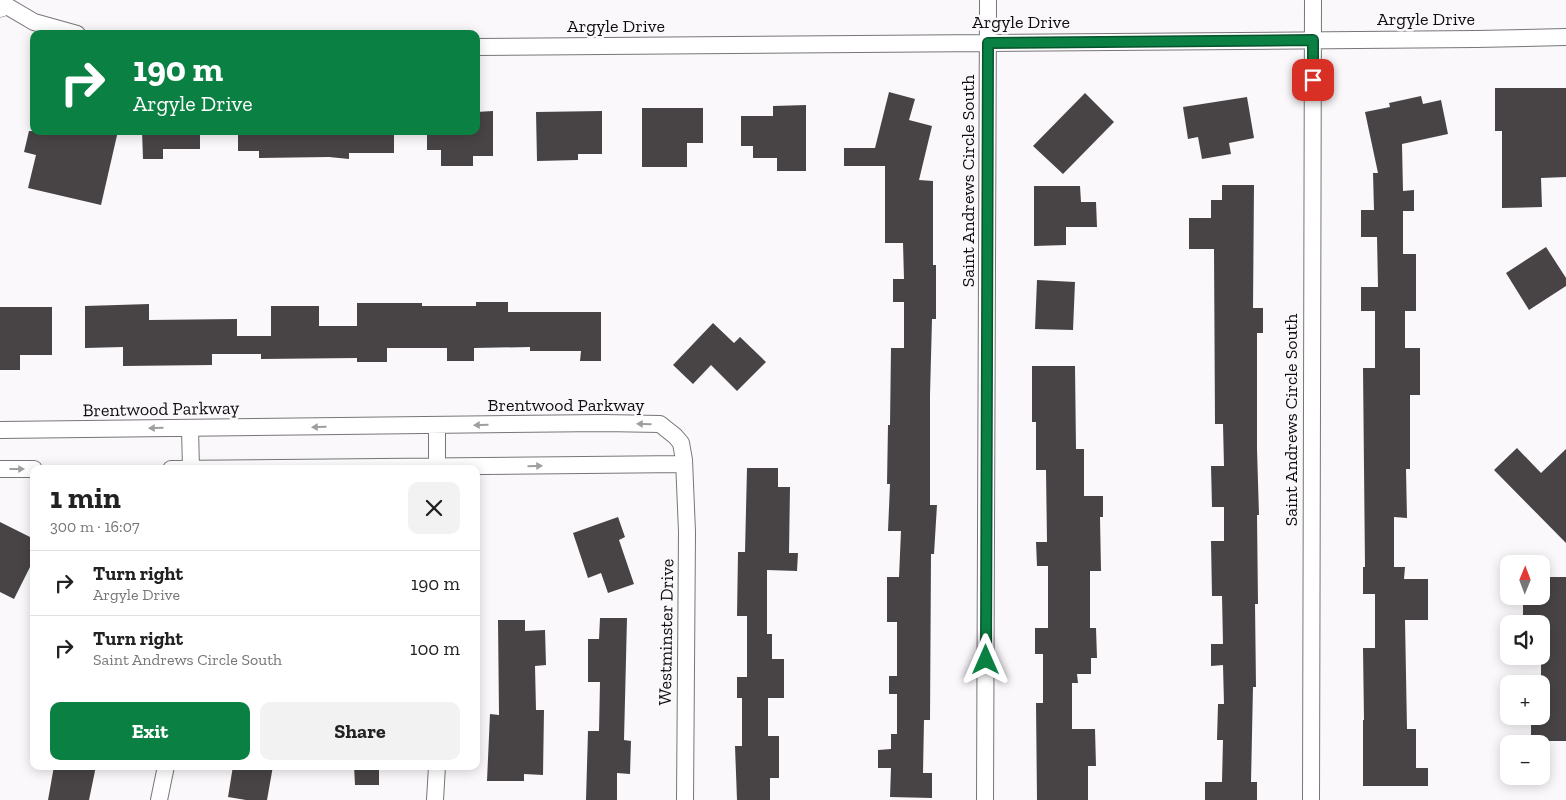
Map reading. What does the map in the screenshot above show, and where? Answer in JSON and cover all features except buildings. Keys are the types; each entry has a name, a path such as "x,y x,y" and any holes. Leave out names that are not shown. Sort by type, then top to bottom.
{"street":[{"name":"Saint Andrews Circle South","path":"985,800 988,0"},
{"name":"Saint Andrews Circle South","path":"1311,800 1314,0"},
{"path":"1,2 34,22 63,30"},
{"name":"Argyle Drive","path":"480,47 1566,37"},
{"name":"Brentwood Parkway","path":"0,430 603,423 660,424 681,443 684,464"},
{"path":"437,426 437,465"},
{"path":"190,428 191,465"},
{"path":"480,467 684,464"},
{"name":"Westminster Drive","path":"684,464 687,532 685,800"},
{"path":"0,469 30,469"},
{"path":"159,800 165,770"},
{"path":"435,800 437,770"}],"route":[{"path":"986,660 988,43 1313,40 1313,80"}]}
